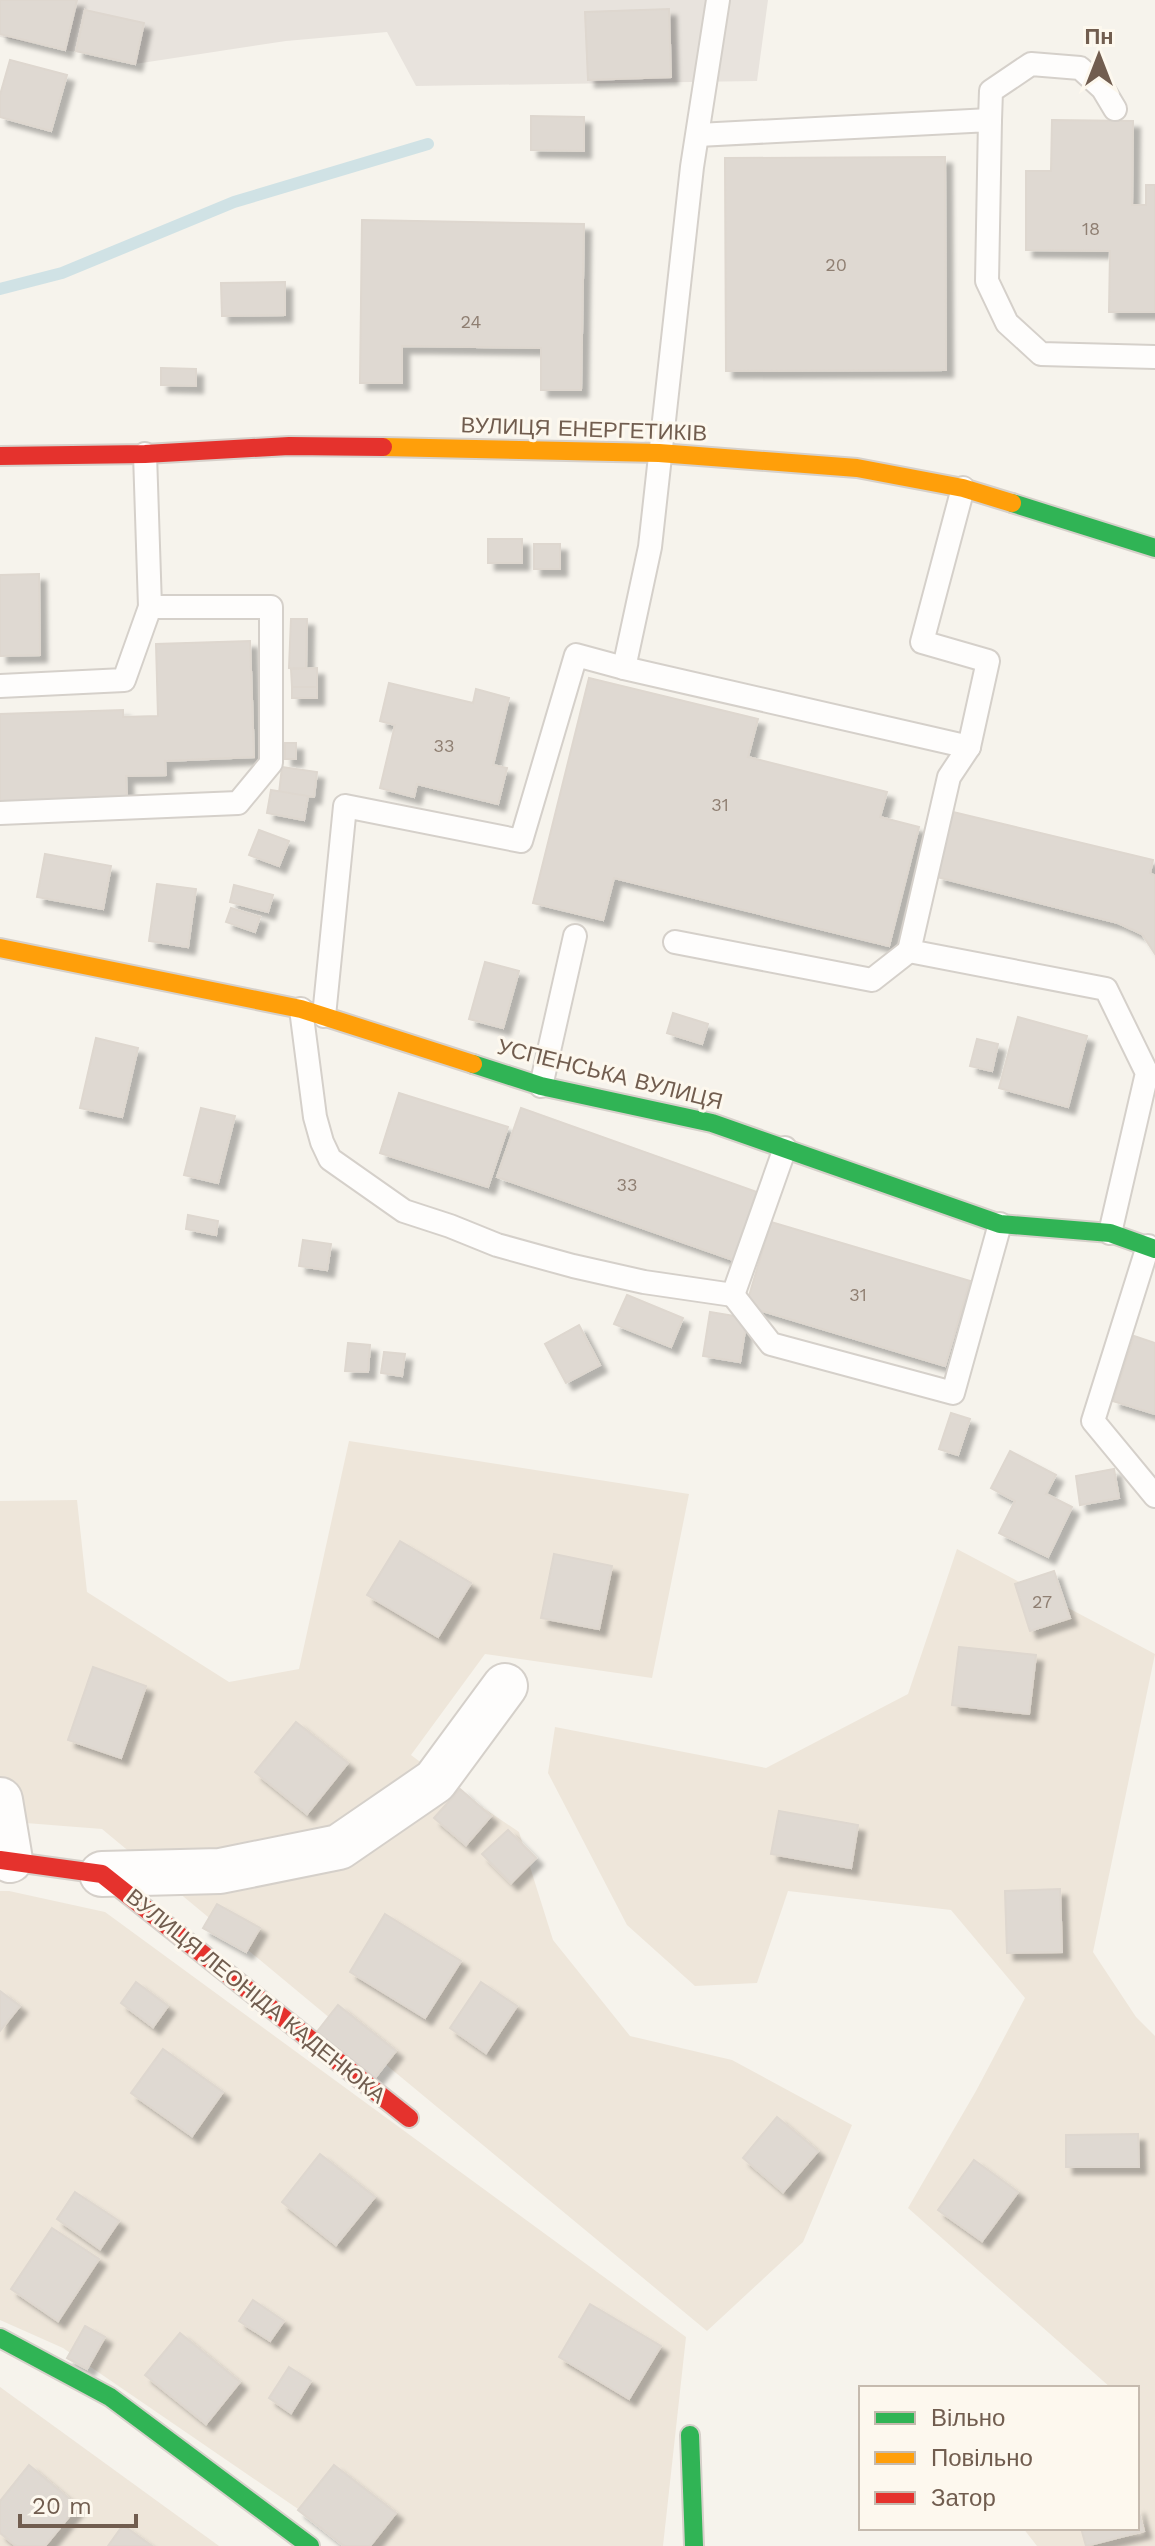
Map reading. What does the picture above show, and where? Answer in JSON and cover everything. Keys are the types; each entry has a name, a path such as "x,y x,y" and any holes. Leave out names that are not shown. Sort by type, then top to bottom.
{"street":[{"name":"ВУЛИЦЯ ЕНЕРГЕТИКІВ","path":"0,456 145,454 289,446 659,453 857,468 963,488 1155,548"},
{"name":"УСПЕНСЬКА ВУЛИЦЯ","path":"0,948 301,1009 541,1086 712,1123 1000,1224 1110,1233 1151,1248"},
{"name":"ВУЛИЦЯ ЛЕОНІДА КАДЕНЮКА","path":"5,1860 102,1874 220,1871 339,1847 435,1781 505,1686"},
{"path":"0,1800 5,1860"},
{"name":"ВУЛИЦЯ ЛЕОНІДА КАДЕНЮКА","path":"102,1874 409,2118"},
{"path":"0,2338 110,2397 310,2546"},
{"path":"690,2435 694,2546"}],"lane":[{"path":"624,668 650,547 692,167 718,0"},
{"path":"1115,109 1103,89 1080,68 1031,64 991,91 987,281 1007,323 1041,354 1155,357"},
{"path":"698,135 990,120"},
{"path":"0,686 124,680 150,607 145,454"},
{"path":"675,942 872,980 909,951 949,777 969,747 988,661 922,642 963,488"},
{"path":"0,813 238,803 271,763 271,607 150,607"},
{"path":"324,1016 345,806 521,841 576,655 969,747"},
{"path":"541,1086 575,936"},
{"path":"909,951 1106,989 1147,1073 1110,1233"},
{"path":"301,1009 315,1117 330,1159 404,1211 497,1245 644,1282 733,1295 771,1344 953,1393 1000,1224"},
{"path":"733,1295 785,1148"},
{"path":"1151,1248 1093,1421 1155,1496"}],"shaded area":[{"path":"0,0 768,0 757,81 416,86 387,32 286,41 135,64 0,37"},
{"path":"349,1441 689,1494 652,1678 485,1654 411,1755 519,1832 553,1940 630,2036 732,2060 852,2125 803,2242 707,2331 102,1829 0,1821 0,1501 77,1500 87,1592 229,1682 299,1669"},
{"path":"957,1549 1155,1654 1093,1952 1136,2017 1155,2036 1155,2546 1037,2546 1025,2530 1139,2530 1139,2386 1109,2386 908,2208 976,2091 1025,1998 951,1910 788,1891 757,1983 695,1986 627,1925 548,1773 555,1727 766,1768 908,1694"},
{"path":"0,1891 105,1912 686,2337 663,2546 352,2546 63,2348 0,2320"},
{"path":"0,2387 219,2546 0,2546"}],"building":[{"path":"0,0 77,0 65,50 0,34"},
{"path":"669,9 671,77 588,80 585,12"},
{"path":"85,10 144,23 135,64 76,51"},
{"path":"10,60 67,75 51,131 0,117 0,95"},
{"path":"531,116 584,117 584,151 531,150"},
{"path":"1052,120 1133,121 1132,205 1146,205 1146,185 1155,185 1155,312 1109,312 1110,251 1026,250 1026,171 1051,171"},
{"path":"945,157 946,370 726,371 725,158"},
{"path":"362,220 584,224 581,390 541,390 541,348 402,346 402,383 360,383"},
{"path":"285,282 285,315 222,316 221,283"},
{"path":"161,368 196,369 196,386 161,385"},
{"path":"488,539 522,539 522,563 488,563"},
{"path":"534,544 560,544 560,569 534,569"},
{"path":"39,574 40,655 0,656 0,575"},
{"path":"291,619 307,619 306,669 289,668"},
{"path":"250,641 254,757 165,761 166,775 126,776 127,797 0,801 0,714 123,710 123,717 158,716 156,644"},
{"path":"317,668 317,687 292,687 291,669"},
{"path":"589,678 758,719 748,757 887,792 880,817 919,827 889,946 614,878 603,920 533,903"},
{"path":"389,683 473,703 476,689 509,698 493,765 507,768 498,804 417,784 414,797 380,788 395,725 380,721"},
{"path":"292,687 317,687 317,698 292,698"},
{"path":"285,743 296,743 296,759 285,759"},
{"path":"282,767 317,772 314,797 279,793"},
{"path":"271,790 308,796 304,820 267,813"},
{"path":"953,812 1153,860 1150,873 1155,876 1155,954 1142,934 1118,923 937,877"},
{"path":"259,830 289,841 279,866 249,855"},
{"path":"45,854 111,866 103,909 37,897"},
{"path":"157,884 196,889 188,947 149,941"},
{"path":"234,885 273,895 268,912 230,902"},
{"path":"231,908 260,917 255,932 226,922"},
{"path":"485,962 519,971 503,1028 469,1019"},
{"path":"673,1013 708,1024 702,1044 667,1033"},
{"path":"1018,1017 1087,1036 1068,1107 999,1088"},
{"path":"96,1038 138,1048 122,1117 80,1108"},
{"path":"977,1039 998,1044 992,1071 970,1066"},
{"path":"399,1093 508,1127 488,1187 380,1153"},
{"path":"201,1108 235,1116 218,1183 184,1175"},
{"path":"521,1108 757,1192 733,1260 497,1177"},
{"path":"188,1215 218,1221 216,1235 186,1229"},
{"path":"771,1222 970,1281 945,1366 746,1306"},
{"path":"303,1240 331,1244 327,1270 299,1266"},
{"path":"627,1295 683,1318 671,1347 614,1324"},
{"path":"710,1312 747,1318 740,1362 703,1356"},
{"path":"579,1325 600,1365 566,1383 545,1344"},
{"path":"1134,1336 1155,1343 1155,1414 1113,1401"},
{"path":"348,1343 370,1345 368,1372 345,1371"},
{"path":"384,1352 405,1354 402,1376 381,1373"},
{"path":"951,1413 970,1419 958,1455 939,1449"},
{"path":"1010,1451 1056,1475 1046,1494 1072,1507 1048,1557 999,1533 1015,1501 991,1488"},
{"path":"1114,1469 1119,1498 1080,1505 1076,1476"},
{"path":"400,1541 471,1583 438,1637 367,1595"},
{"path":"554,1554 612,1566 599,1629 541,1618"},
{"path":"1054,1571 1070,1618 1030,1631 1015,1584"},
{"path":"959,1647 1036,1655 1029,1714 952,1705"},
{"path":"93,1667 146,1686 121,1758 68,1740"},
{"path":"296,1722 348,1763 307,1814 255,1772"},
{"path":"460,1789 491,1816 466,1845 434,1818"},
{"path":"779,1811 858,1825 851,1868 771,1854"},
{"path":"508,1830 536,1858 511,1883 482,1854"},
{"path":"1060,1889 1062,1952 1007,1953 1005,1891"},
{"path":"217,1904 260,1928 246,1952 203,1928"},
{"path":"385,1914 461,1961 425,2018 350,1972"},
{"path":"136,1982 168,2006 153,2027 121,2003"},
{"path":"481,1982 517,2006 486,2053 450,2028"},
{"path":"0,1991 20,2006 0,2031"},
{"path":"338,2005 396,2051 374,2079 316,2033"},
{"path":"163,2049 223,2092 192,2136 131,2093"},
{"path":"777,2117 818,2151 783,2192 743,2158"},
{"path":"1138,2134 1139,2167 1066,2167 1066,2135"},
{"path":"320,2154 375,2197 336,2245 282,2202"},
{"path":"974,2160 1018,2192 982,2241 938,2210"},
{"path":"75,2192 119,2221 100,2249 57,2219"},
{"path":"52,2228 99,2259 58,2321 11,2289"},
{"path":"253,2300 284,2321 270,2341 239,2321"},
{"path":"590,2304 661,2346 629,2399 559,2357"},
{"path":"85,2326 105,2337 87,2369 67,2358"},
{"path":"180,2333 240,2382 206,2424 145,2375"},
{"path":"289,2367 311,2381 291,2413 269,2398"},
{"path":"29,2465 78,2506 45,2546 16,2546 0,2533 0,2501"},
{"path":"334,2465 396,2513 370,2546 344,2546 298,2510"},
{"path":"1139,2513 1144,2531 1086,2546 1082,2530 1139,2530"},
{"path":"123,2525 152,2546 108,2546"}],"waterway":[{"path":"0,289 62,273 234,202 428,144"}],"traffic: fast":[{"path":"1012,503 1155,548"},
{"path":"473,1064 541,1086 712,1123 1000,1224 1110,1233 1155,1249"},
{"path":"0,2338 110,2397 310,2546"},
{"path":"690,2435 694,2546"}],"traffic: slow":[{"path":"383,447 659,453 857,468 963,488 1012,503"},
{"path":"0,948 301,1009 473,1064"}],"traffic: jam":[{"path":"0,456 145,454 289,446 383,447"},
{"path":"0,1860 102,1874 409,2118"}]}
